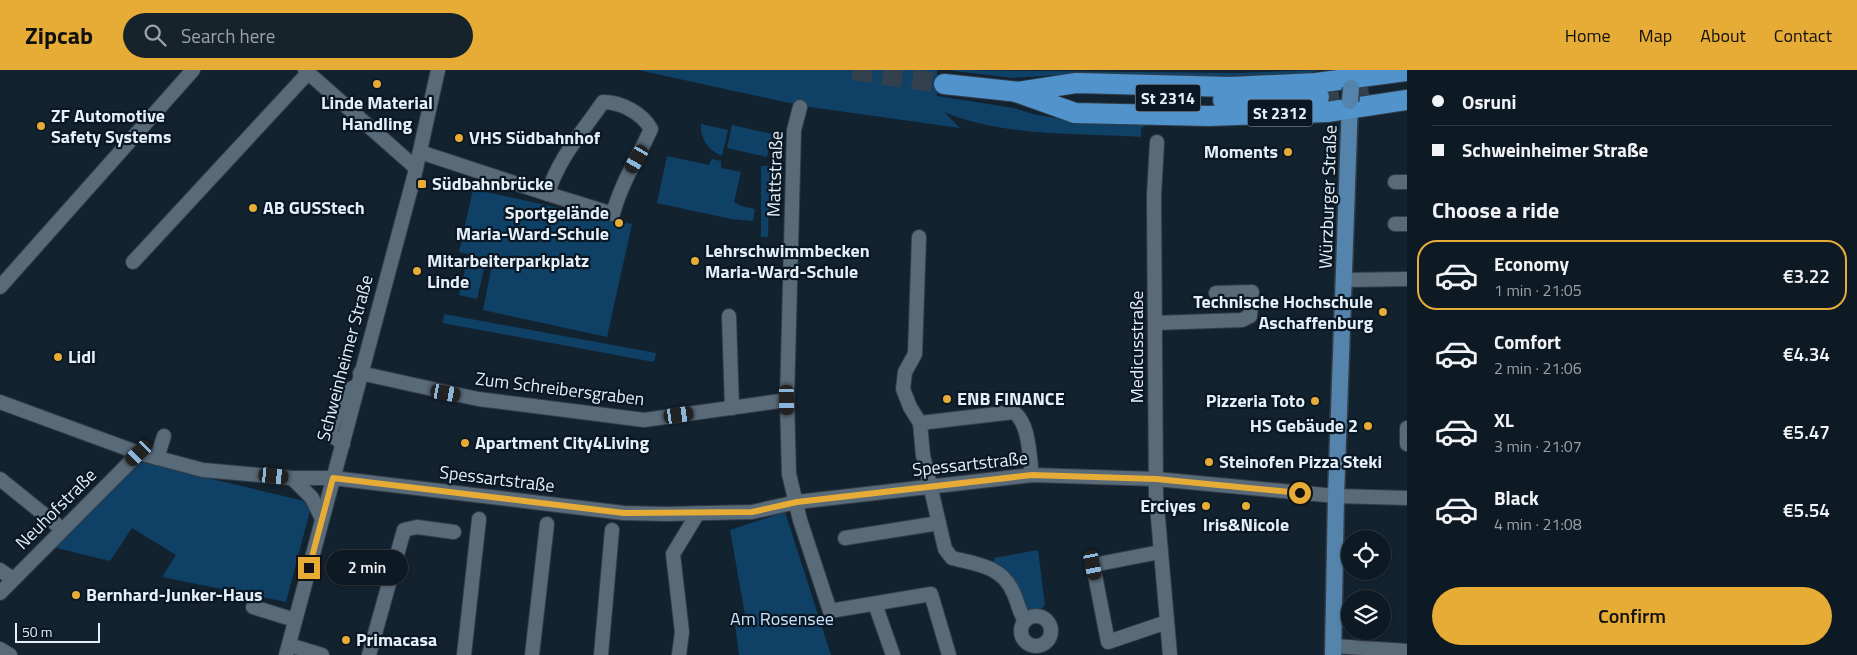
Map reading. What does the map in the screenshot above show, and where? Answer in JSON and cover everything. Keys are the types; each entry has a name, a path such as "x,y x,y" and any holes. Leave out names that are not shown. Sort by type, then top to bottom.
{"highway":[{"name":"St 2312","path":"1016,92 1075,113 1209,116 1351,89 1407,71"},
{"name":"St 2312","path":"1016,92 1076,83 1231,87 1316,83 1407,100"},
{"name":"St 2314","path":"944,84 1016,92 1078,96 1264,100 1319,97"},
{"path":"1377,92 1407,87"}],"main road":[{"name":"Würzburger Straße","path":"1334,651 1336,496 1351,89"}],"street":[{"path":"0,287 193,70"},
{"name":"Schweinheimer Straße","path":"287,650 416,168 438,70"},
{"path":"133,262 306,72 416,168"},
{"path":"420,152 548,194 613,214 620,188 651,129 648,124 642,117 623,107 612,102 603,102 562,161 552,178 548,194"},
{"name":"Mattstraße","path":"800,107 794,130 787,400 789,474 800,520 830,611 931,594 949,655"},
{"name":"Medicusstraße","path":"1157,142 1154,196 1156,479 1160,552 1170,655"},
{"path":"919,238 915,354 906,372 903,389 910,407 920,424 923,455 939,523 948,555 983,564 1009,582 1025,621 1022,635 1035,650 1049,638 1049,624 1038,616 1025,621"},
{"path":"1345,280 1407,279"},
{"path":"1155,323 1242,320 1250,316 1252,292 1216,292"},
{"path":"729,316 732,408"},
{"name":"Zum Schreibersgraben","path":"359,380 478,399 644,420 787,400"},
{"name":"Spessartstraße","path":"0,402 139,453 203,470 292,478 333,478 624,513 698,514 752,512 797,502 1032,475 1156,479 1336,496 1407,498"},
{"path":"920,424 1014,412 1021,418 1024,427 1032,475"},
{"path":"1407,428 1407,444"},
{"path":"157,458 164,436"},
{"name":"Neuhofstraße","path":"0,592 139,453"},
{"path":"292,478 312,498 322,519"},
{"path":"0,479 62,528"},
{"path":"680,655 682,632 673,554 698,514"},
{"path":"464,655 479,519"},
{"path":"845,538 939,523"},
{"path":"532,655 547,524"},
{"path":"370,655 404,530 417,527 454,532"},
{"path":"601,655 612,530"},
{"path":"1160,552 1093,565 1108,642 1168,622"},
{"path":"0,570 13,579"},
{"path":"875,604 893,655"},
{"path":"253,607 295,620"},
{"path":"0,649 10,655"},
{"path":"287,650 322,655"},
{"path":"1334,651 1407,651"}],"green space":[{"path":"638,70 937,70 937,96 1014,108 1033,114 1067,120 1148,122 1141,129 1141,137 1066,134 991,126 944,112 960,128 803,106"},
{"path":"947,70 1239,73 1318,70 1311,73 1183,78 1057,75 1012,78"},
{"path":"701,124 728,130 722,156 713,151 706,143 702,134"},
{"path":"732,125 772,134 767,157 727,148"},
{"path":"667,156 709,165 712,159 721,161 721,168 741,172 734,202 741,206 755,209 753,221 731,219 657,203"},
{"path":"761,166 770,166 768,237 761,237"},
{"path":"473,189 632,224 607,337 483,310 493,260 459,252"},
{"path":"467,261 485,265 477,299 459,295"},
{"path":"444,314 656,353 654,362 443,323"},
{"path":"137,461 312,503 286,602 162,577 176,555 132,528 110,561 53,547"},
{"name":"Am Rosensee","path":"785,512 831,655 739,655 735,623 746,620 730,530"},
{"path":"1038,550 1045,605 1040,610 1028,612 1022,608 994,562 994,558"}],"tunnel":[{"path":"853,70 944,84"},
{"path":"1319,97 1377,92"}],"place":[{"name":"Linde Material Handling","path":"377,84"},
{"name":"ZF Automotive Safety Systems","path":"41,126"},
{"name":"VHS Südbahnhof","path":"459,138"},
{"name":"Moments","path":"1288,152"},
{"name":"Südbahnbrücke","path":"422,184"},
{"name":"AB GUSStech","path":"253,208"},
{"name":"Sportgelände Maria-Ward-Schule","path":"619,223"},
{"name":"Lehrschwimmbecken Maria-Ward-Schule","path":"695,261"},
{"name":"Mitarbeiterparkplatz Linde","path":"417,271"},
{"name":"Technische Hochschule Aschaffenburg","path":"1383,312"},
{"name":"Lidl","path":"58,357"},
{"name":"ENB FINANCE","path":"947,399"},
{"name":"Pizzeria Toto","path":"1315,401"},
{"name":"HS Gebäude 2","path":"1368,426"},
{"name":"Apartment City4Living","path":"465,443"},
{"name":"Steinofen Pizza Steki","path":"1209,462"},
{"name":"Erciyes","path":"1206,506"},
{"name":"Iris&Nicole","path":"1246,506"},
{"name":"Bernhard-Junker-Haus","path":"76,595"},
{"name":"Primacasa","path":"346,640"}],"route":[{"path":"309,568 333,478 624,513 666,514 752,512 797,502 1032,475 1156,479 1300,493"}]}
